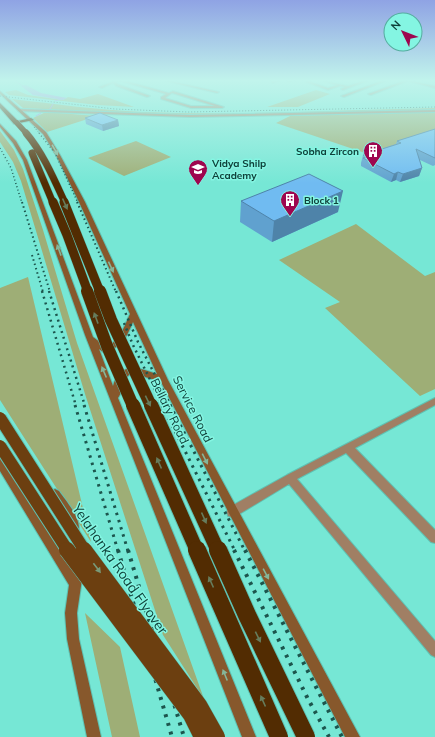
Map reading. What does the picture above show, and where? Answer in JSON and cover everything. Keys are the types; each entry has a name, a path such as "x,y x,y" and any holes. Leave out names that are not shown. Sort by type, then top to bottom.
{"highway":[{"path":"9,122 31,120"},
{"name":"Bellary Road","path":"9,122 28,146 40,170 67,235 107,346 279,737"},
{"name":"Bellary Road","path":"9,122 35,144 55,181 82,244 114,326 306,737"}],"main road":[{"name":"Service Road","path":"25,114 45,133 58,155 82,202 164,380 232,512 353,737"},
{"path":"9,122 15,142 26,160 89,335 249,737"},
{"path":"89,335 102,349 116,346 122,338 133,315"},
{"path":"115,398 119,377 127,372 135,370 164,380"},
{"path":"0,410 71,516 79,555 71,613 74,639 94,737"},
{"name":"Yelahanka Road Flyover","path":"0,418 86,554 199,705 217,737"},
{"path":"0,446 76,564 192,715 202,737"},
{"path":"0,462 75,584"}],"street":[{"path":"144,114 190,116 269,114"},
{"path":"232,512 290,478 435,401"},
{"path":"348,448 435,538"},
{"path":"290,478 435,651"}],"green space":[{"path":"41,114 97,116 47,132 33,118"},
{"path":"170,114 248,114 222,115"},
{"path":"435,114 435,133 374,156 276,123 290,116"},
{"path":"0,131 14,150 23,169 77,343 204,699 163,635 85,394 21,181 13,162 0,142"},
{"path":"136,141 171,157 124,176 88,158"},
{"path":"356,224 425,276 435,272 435,389 420,396 325,308 340,302 279,260"},
{"path":"28,277 91,542 0,400 0,288"},
{"path":"85,613 120,647 140,737 112,737"}],"building":[{"path":"96,114 104,114 118,120 102,125 85,118"},
{"path":"435,129 435,158 416,149 422,168 403,174 398,172 394,174 363,158 367,157 363,155 401,143 397,141"},
{"path":"309,174 343,191 274,221 241,201"}],"railway":[{"path":"34,127 40,134"},
{"path":"39,133 55,153 78,203"},
{"path":"0,148 11,168 22,203"},
{"path":"22,202 50,292"},
{"path":"77,202 116,292"},
{"path":"32,255 43,292"},
{"path":"42,291 76,406"},
{"path":"49,291 85,406"},
{"path":"116,291 138,342 171,406"},
{"path":"124,323 133,345 163,406"},
{"path":"75,405 118,551"},
{"path":"84,405 128,551"},
{"path":"162,405 235,551"},
{"path":"170,405 245,551"},
{"path":"118,550 172,737"},
{"path":"128,550 184,737"},
{"path":"234,550 308,699 329,737"},
{"path":"245,550 342,737"}],"place":[{"name":"Sobha Zircon","path":"373,168"},
{"name":"Vidya Shilp Academy","path":"198,186"},
{"name":"Block 1","path":"290,217"}]}
